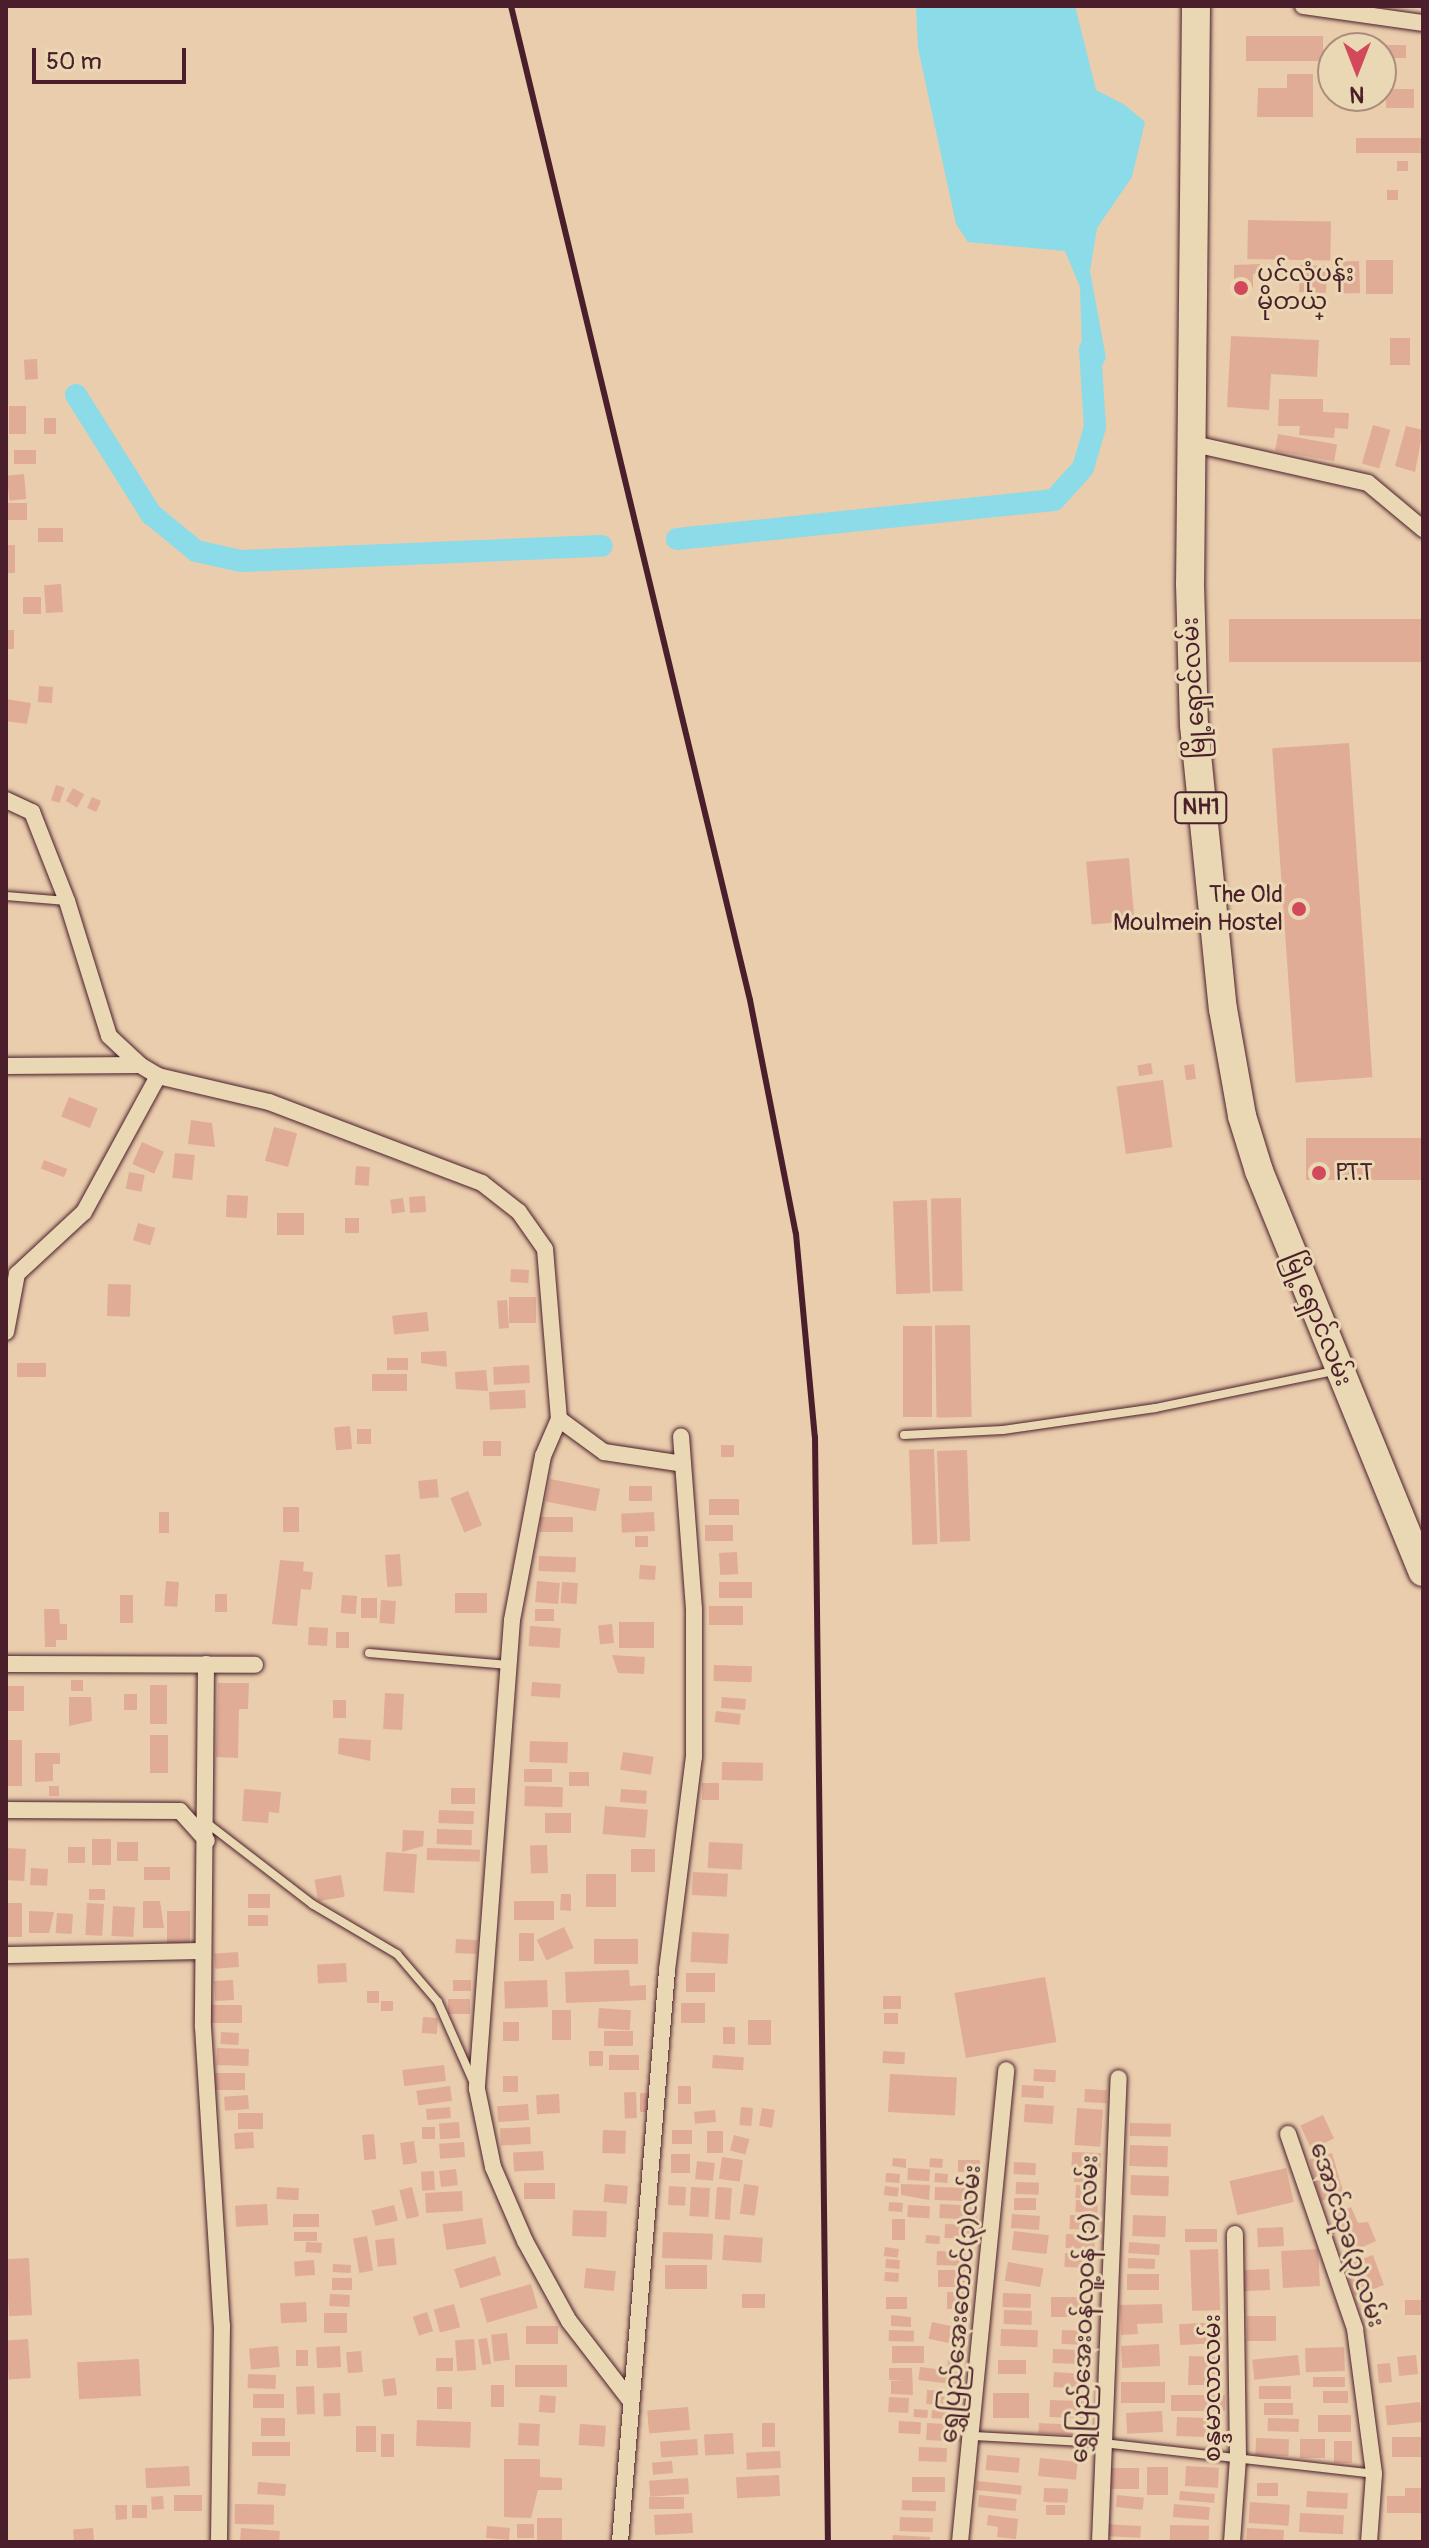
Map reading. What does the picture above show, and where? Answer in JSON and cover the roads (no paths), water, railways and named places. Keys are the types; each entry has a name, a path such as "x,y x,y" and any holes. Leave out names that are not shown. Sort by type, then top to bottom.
{"highway":[{"name":"မြို့ရှောင်လမ်း","path":"1196,6 1194,444 1190,584 1194,725 1223,1009 1242,1116 1259,1171 1423,1572"}],"street":[{"path":"1303,6 1423,23"},
{"path":"1194,444 1368,483 1423,529"},
{"path":"6,800 32,812 67,901 109,1036 140,1065 158,1076 269,1102 482,1183 519,1212 545,1249 559,1419 543,1456 512,1620 477,2089 493,2167 525,2241 569,2321 629,2399"},
{"path":"6,1066 140,1065"},
{"path":"6,1332 10,1293 17,1274 84,1212 158,1076"},
{"path":"559,1419 604,1452 683,1464"},
{"path":"620,2542 629,2399 667,1970 694,1757 694,1609 681,1436"},
{"path":"6,1664 255,1665"},
{"path":"206,1664 207,1841 203,2027 222,2325 219,2542"},
{"path":"6,1810 180,1811 207,1841"},
{"path":"6,1955 203,1951"},
{"name":"ရွှေပြည်အေးတောင်(၃)လမ်း","path":"960,2542 974,2436 1006,2070"},
{"name":"ရွှေပြည်အေးဝန်လူ့ဝန် (၁) လမ်း","path":"1100,2542 1119,2078"},
{"name":"အောင်သုခ(၃)လမ်း","path":"1288,2134 1355,2329 1374,2474 1369,2542"},
{"name":"စန္ဒမာလာလမ်း","path":"1232,2542 1238,2458 1235,2234"}],"lane":[{"path":"6,896 67,901"},
{"path":"904,1435 1003,1430 1155,1408 1339,1370"},
{"path":"369,1653 509,1665"},
{"path":"207,1823 312,1904 347,1920 397,1954 438,2002 477,2089"},
{"path":"974,2436 1103,2443 1374,2474"}],"water":[{"path":"916,6 1075,6 1096,90 1125,105 1145,122 1132,177 1097,228 1090,271 1106,358 1096,378 1083,376 1080,287 1065,251 968,242 956,224 918,48"}],"waterway":[{"path":"677,539 1054,500 1083,468 1095,427 1090,349"},
{"path":"76,395 151,514 196,551 241,561 602,546"}],"railway":[{"path":"511,6 750,1000 796,1234 815,1437 828,2542"}],"place":[{"name":"ပင်လုံပန်း မိုတယ္","path":"1241,288"},
{"name":"The Old Moulmein Hostel","path":"1299,909"},
{"name":"P.T.T","path":"1319,1173"}]}
